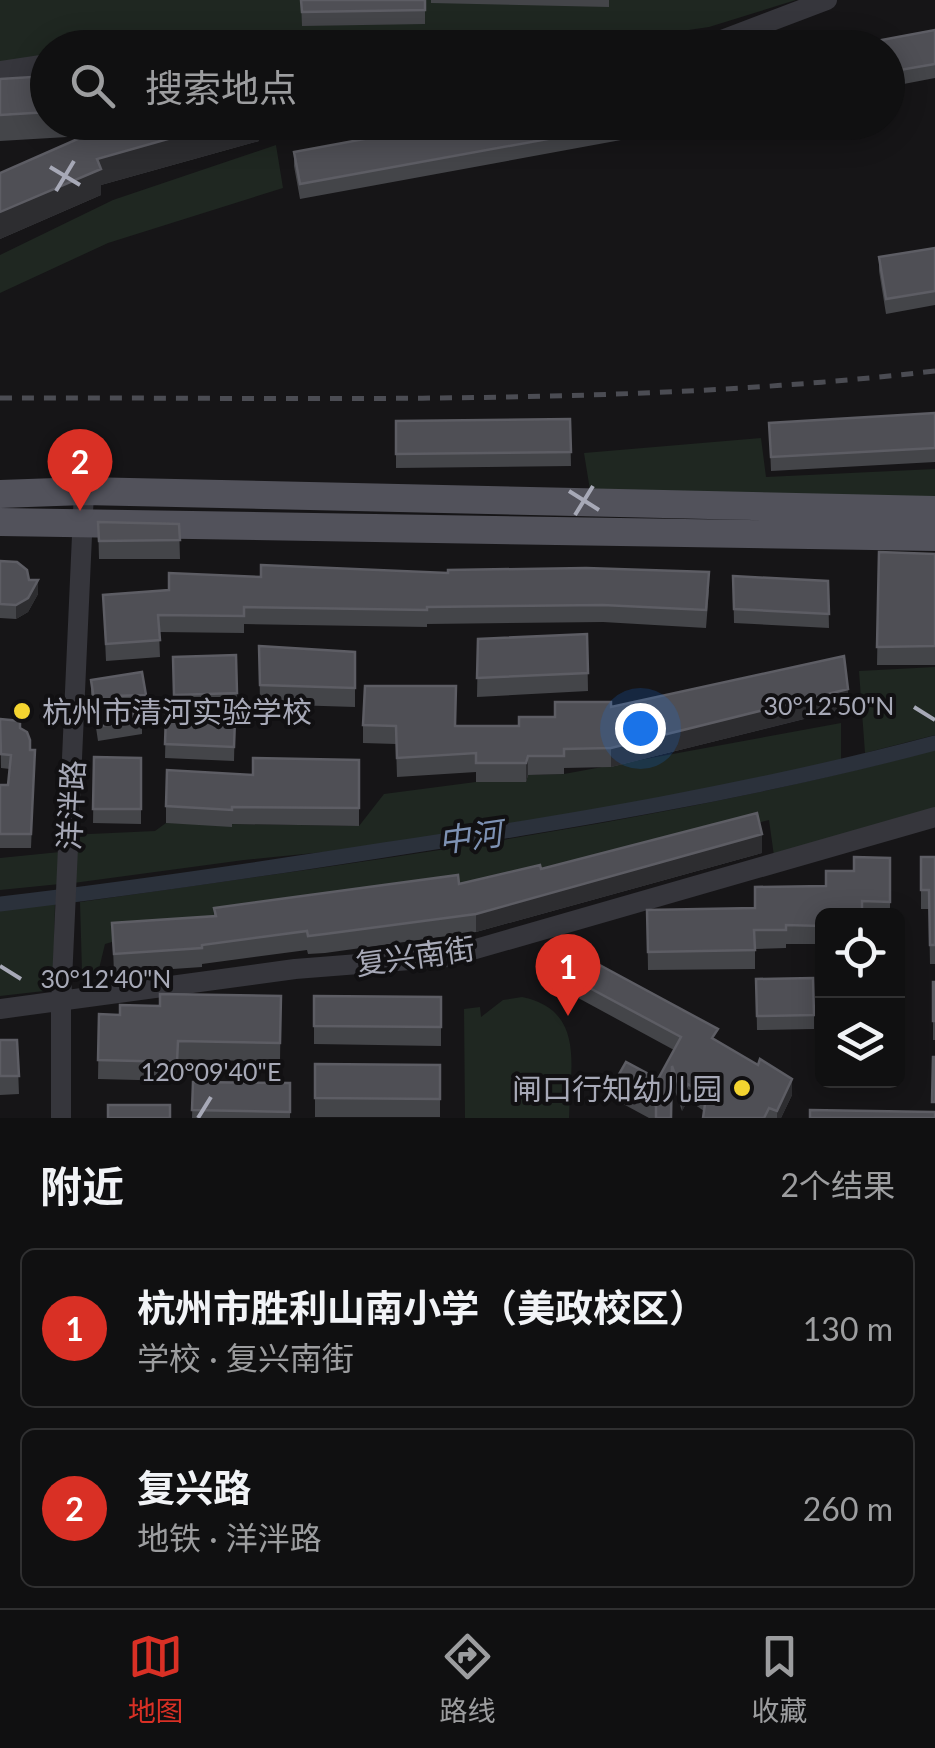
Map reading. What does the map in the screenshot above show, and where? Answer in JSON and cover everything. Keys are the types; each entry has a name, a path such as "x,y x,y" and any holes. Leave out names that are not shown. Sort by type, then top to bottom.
{"main road":[{"path":"0,494 84,491 935,510"},
{"path":"0,522 935,537"}],"street":[{"path":"748,30 827,0"},
{"path":"0,71 30,67"},
{"name":"洋泮路","path":"61,1118 61,1002 84,491"},
{"name":"复兴南街","path":"0,1009 295,969 448,957 935,817"}],"shaded area":[{"path":"0,0 796,0 688,30 30,30 30,64 0,65"},
{"path":"276,145 283,188 108,243 0,293 0,255 113,200"},
{"path":"761,438 766,477 935,469 935,497 590,490 584,453"},
{"path":"935,667 935,735 865,753 859,671"},
{"path":"841,723 841,768 455,839 244,860 66,884 68,835 155,831 166,823 359,826 384,794 564,774"},
{"path":"935,750 935,813 774,856 769,820 617,860 112,942 105,944 98,973 82,972 80,902 402,856 617,820 724,800"},
{"path":"60,852 60,884 0,890 0,858"},
{"path":"55,903 53,990 0,996 0,911"},
{"path":"522,997 556,1014 565,1028 571,1061 569,1118 465,1118 464,1009 480,1007 481,1017 503,1000"}],"building":[{"path":"301,0 425,0 425,10 302,12"},
{"path":"935,30 935,64 905,69 905,36"},
{"path":"30,77 30,113 0,115 0,79"},
{"path":"75,140 164,140 97,159 101,169 0,212 0,173"},
{"path":"359,140 542,140 300,184 294,152"},
{"path":"935,248 935,291 886,299 879,257"},
{"path":"935,413 935,448 771,457 769,423"},
{"path":"570,419 571,452 396,454 396,421"},
{"path":"98,522 179,524 180,540 99,541"},
{"path":"879,552 935,554 935,646 877,647"},
{"path":"0,561 17,562 27,570 29,580 38,580 28,598 16,605 0,604"},
{"path":"261,565 448,573 586,568 709,572 706,610 603,605 427,610 244,607 244,616 158,615 160,640 106,644 103,595 169,590 169,573 261,577"},
{"path":"733,576 828,581 829,614 734,609"},
{"path":"587,634 588,673 477,678 478,639"},
{"path":"259,646 355,652 355,688 260,685"},
{"path":"236,655 237,693 174,695 173,657"},
{"path":"844,656 848,689 611,748 564,749 564,756 528,756 526,763 476,763 476,753 397,758 396,726 363,725 365,686 456,686 455,726 519,726 519,717 555,717 555,702 611,702 611,707"},
{"path":"142,672 146,695 114,696 114,713 142,714 142,720 98,726 91,680"},
{"path":"166,715 235,719 234,747 165,744"},
{"path":"0,719 20,721 20,728 30,740 30,750 35,750 31,834 0,834 0,785 8,785 11,755 1,754"},
{"path":"94,757 141,758 141,809 93,809"},
{"path":"253,758 359,760 359,808 232,810 166,806 167,770 253,775"},
{"path":"757,813 762,834 476,914 308,936 307,931 202,948 114,954 112,923 216,916 214,908 458,875 459,884 540,865 541,869"},
{"path":"854,857 890,858 890,902 862,901 862,908 815,908 815,926 754,930 755,950 648,952 647,910 755,908 755,887 826,886 826,871 854,871"},
{"path":"921,857 935,857 935,945 930,945 929,890 921,890"},
{"path":"570,949 718,1029 712,1038 758,1065 760,1059 792,1079 777,1111 769,1108 764,1118 703,1118 706,1097 688,1084 682,1095 672,1066 671,1118 656,1118 656,1106 614,1083 626,1062 658,1079 681,1037 558,971"},
{"path":"813,978 814,1015 757,1016 756,979"},
{"path":"935,982 935,1021 933,1021"},
{"path":"160,994 281,996 280,1043 178,1041 177,1062 98,1060 99,1014 120,1015 120,1005 160,1006"},
{"path":"314,996 441,997 441,1027 314,1026"},
{"path":"0,1040 17,1040 19,1076 0,1076"},
{"path":"935,1057 935,1102 932,1102"},
{"path":"315,1064 440,1065 440,1099 315,1098"},
{"path":"193,1082 290,1083 290,1112 192,1110"},
{"path":"108,1105 170,1105 170,1118 108,1118"},
{"path":"810,1110 935,1112 935,1118 810,1118"}],"waterway":[{"name":"中河","path":"0,904 240,872 592,816 730,791 935,743"}],"railway":[{"path":"0,398 585,395 819,382 935,371"}],"place":[{"name":"复兴路","path":"80,511"},
{"name":"杭州市清河实验学校","path":"22,711"},
{"name":"杭州市胜利山南小学（美政校区）","path":"568,1016"},
{"name":"闸口行知幼儿园","path":"742,1088"}]}
